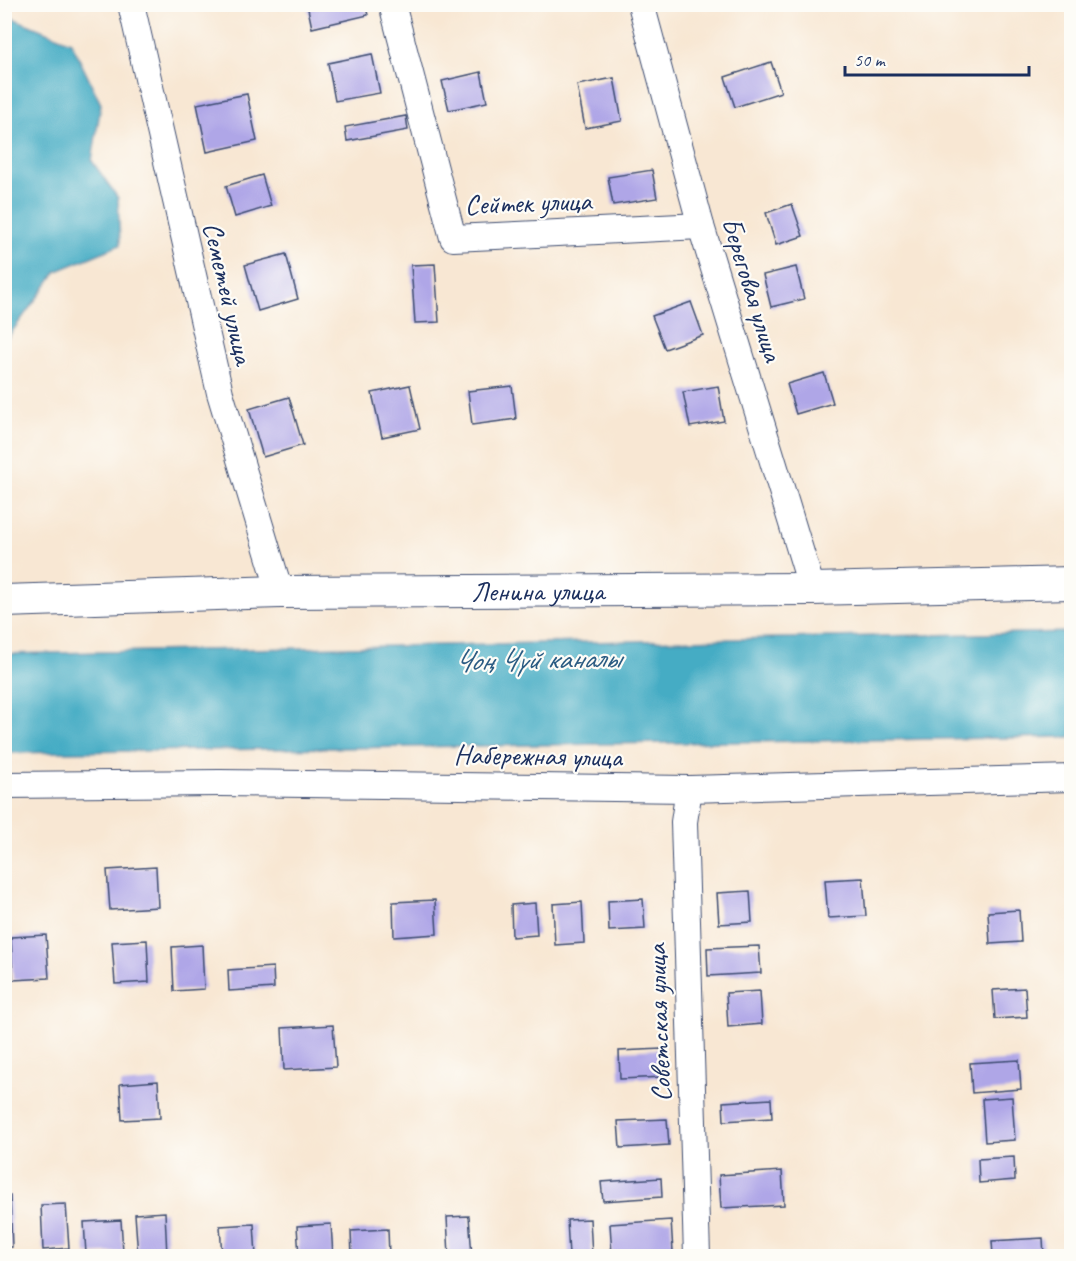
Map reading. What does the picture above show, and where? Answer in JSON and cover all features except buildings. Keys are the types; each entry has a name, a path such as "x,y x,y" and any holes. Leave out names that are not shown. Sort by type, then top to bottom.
{"street":[{"name":"Семетей улица","path":"131,4 220,393 280,592"},
{"name":"Сейтек улица","path":"392,4 453,238 701,226"},
{"name":"Береговая улица","path":"641,4 701,226 812,589"},
{"name":"Ленина улица","path":"4,602 280,592 812,589 1071,583"},
{"name":"Набережная улица","path":"4,784 220,783 689,789 1071,778"},
{"name":"Советская улица","path":"689,789 684,822 697,1257"}],"water":[{"path":"5,15 71,42 101,104 92,161 118,198 120,245 57,271 5,341"},
{"name":"Чоң Чүй каналы","path":"1071,632 1071,737 5,753 5,654"}]}
